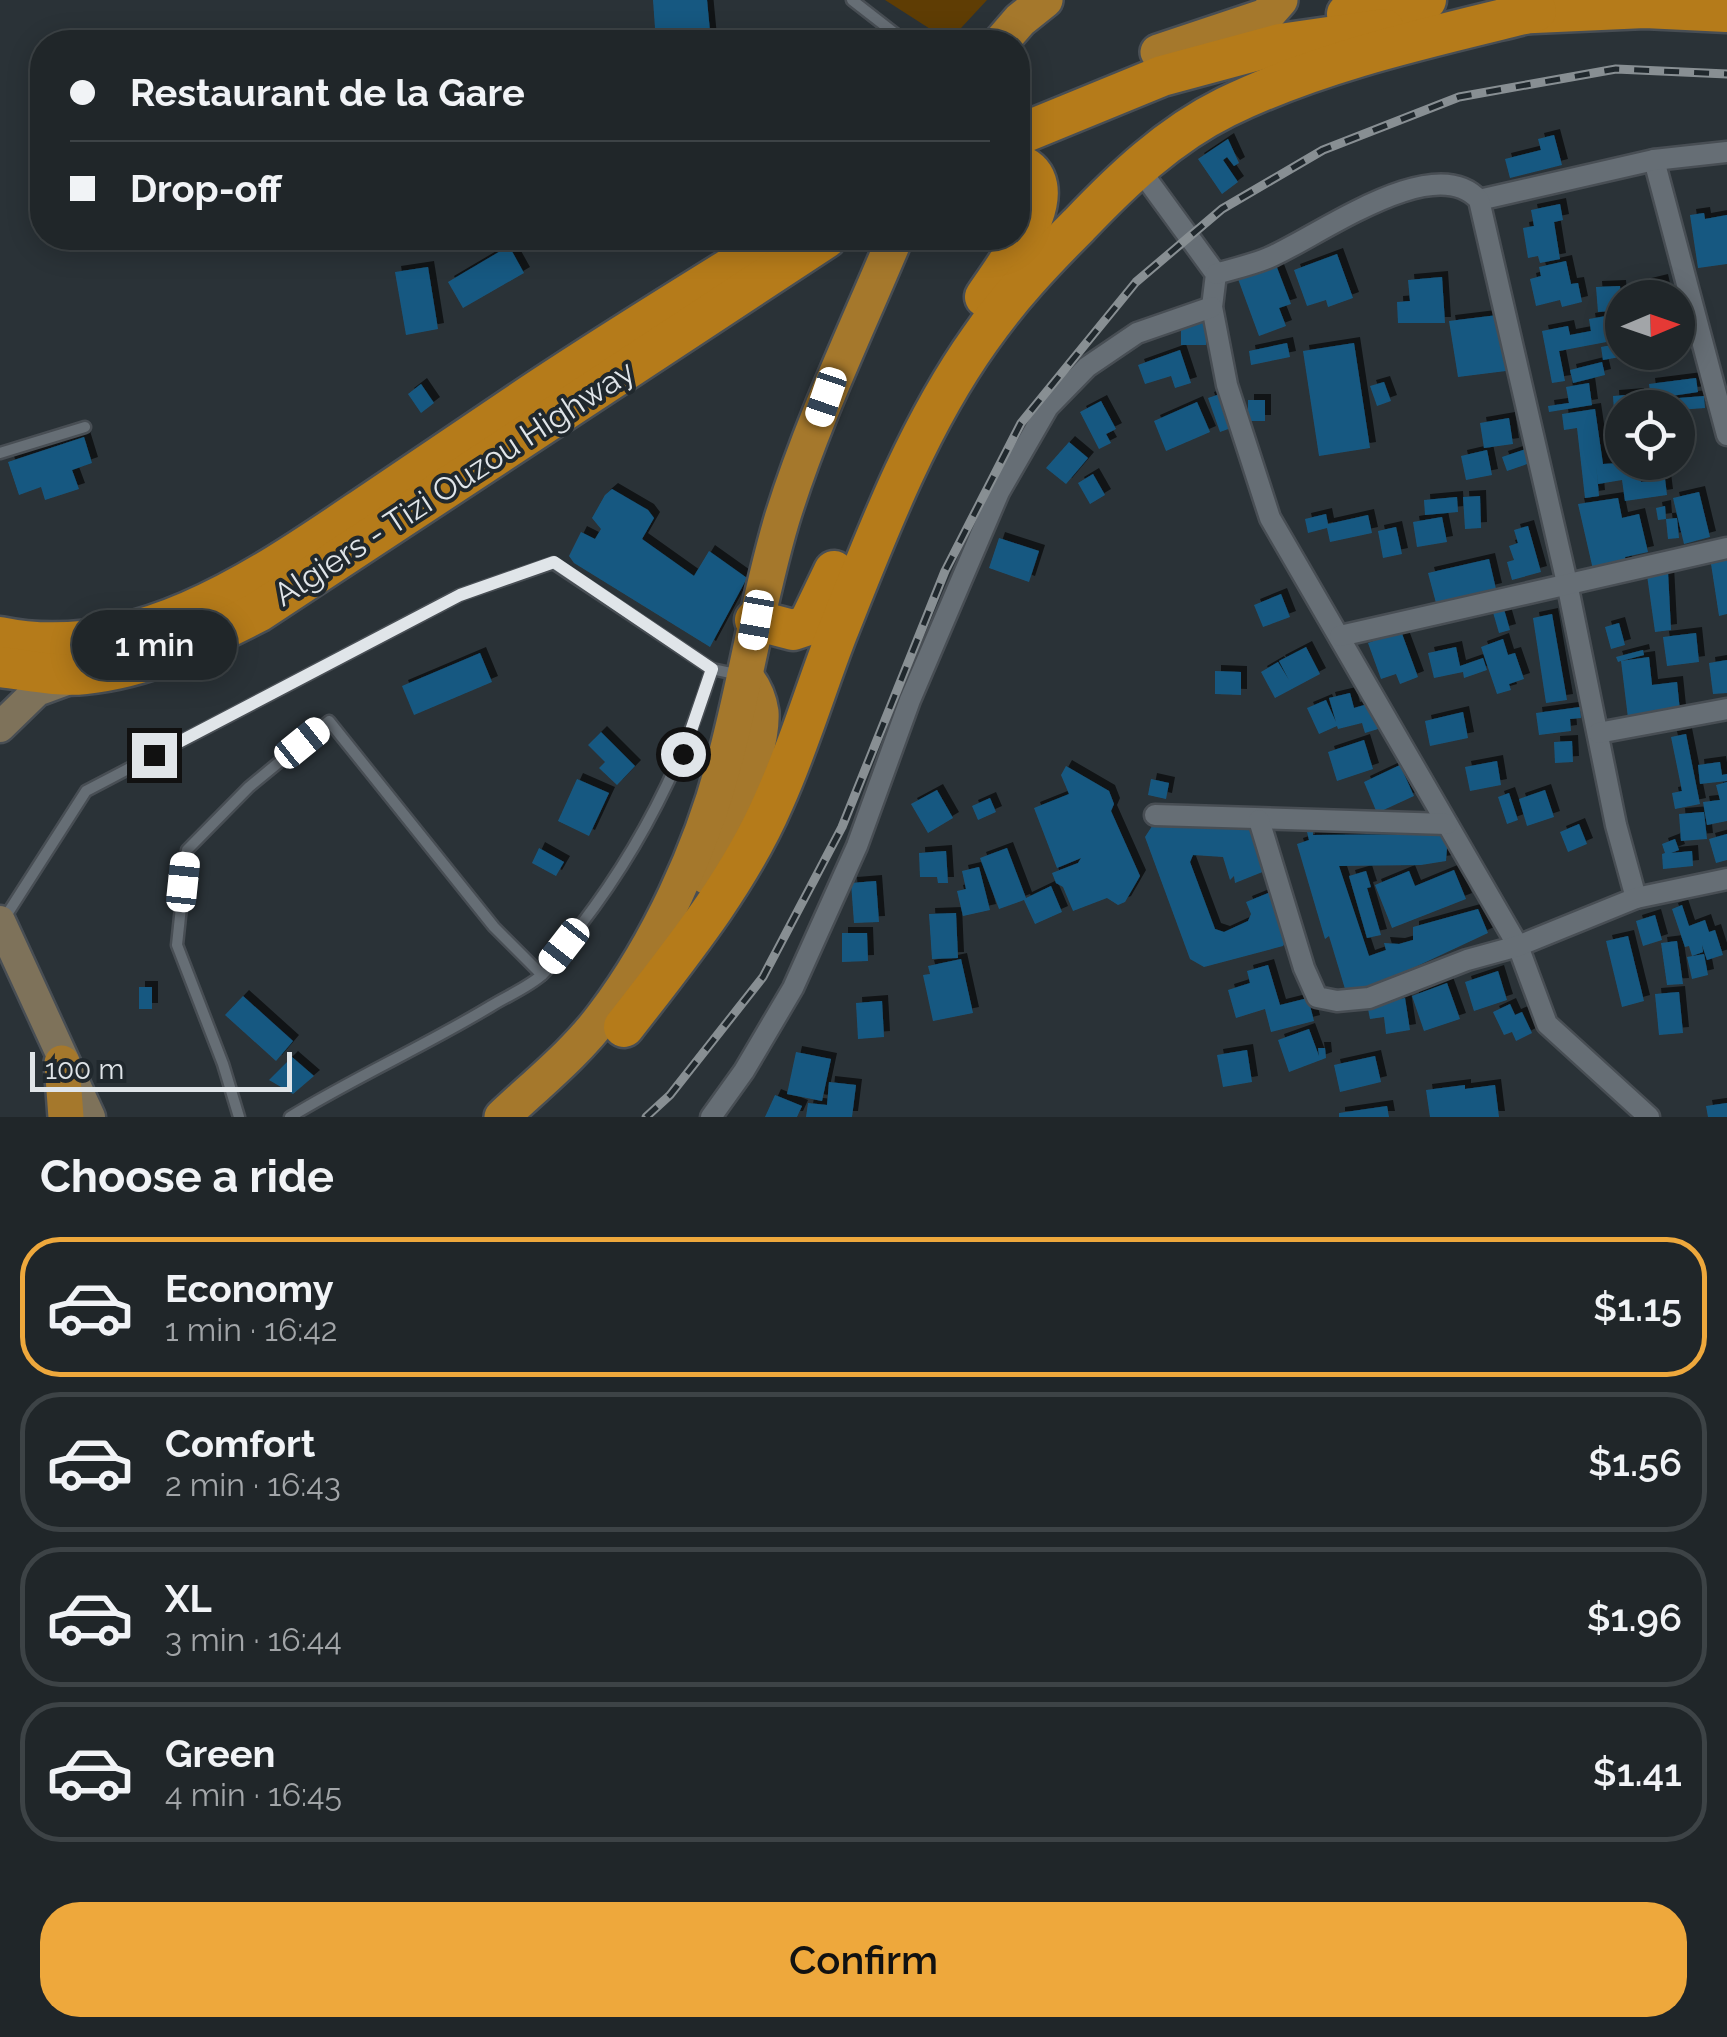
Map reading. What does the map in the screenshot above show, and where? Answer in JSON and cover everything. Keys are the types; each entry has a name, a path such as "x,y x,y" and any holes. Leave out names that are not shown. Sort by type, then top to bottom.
{"highway":[{"path":"1012,30 1046,0"},
{"path":"1030,101 1266,16 1280,0"},
{"path":"1158,52 1278,24 1426,0"},
{"path":"1030,130 1162,76 1280,44 1536,11 1645,8 1727,12"},
{"path":"530,1117 624,1027 690,943 738,870 774,802 838,630 938,406 978,342 1020,286 1118,183 1166,144 1224,108 1303,75 1417,40 1536,11"},
{"path":"1030,173 1038,188 1030,227"},
{"name":"Algiers - Tizi Ouzou Highway","path":"0,637 101,640 198,607 244,584 559,376 760,250"},
{"name":"Algiers - Tizi Ouzou Highway","path":"0,666 82,675 140,664 258,612 808,250"},
{"path":"502,1117 582,1042 635,970 694,847 724,766 729,673 756,620 783,515 826,397 889,250"},
{"path":"756,620 793,630 814,618 856,521 897,443 1016,250"},
{"path":"624,1027 702,887 747,776 761,712 756,693 729,673"},
{"path":"62,1063 66,1117"}],"main road":[{"path":"0,727 37,692 82,675"},
{"path":"1,923 90,1117"}],"street":[{"path":"1479,200 1654,160 1727,152"},
{"path":"1654,160 1727,435"},
{"path":"1138,167 1216,274 1212,307 1227,385 1270,518 1518,946 1547,1024 1649,1117"},
{"path":"1216,274 1268,258 1371,202 1447,183 1464,187 1479,200 1616,825 1636,898"},
{"path":"711,1117 744,1071 793,988 857,846 910,700 999,492 1048,407 1086,368 1137,333 1212,307"},
{"path":"1340,636 1727,548"},
{"path":"1598,733 1727,709"},
{"path":"1155,815 1447,824"},
{"path":"1259,820 1304,968 1317,997 1338,1001 1368,998 1467,960 1518,946 1636,898 1727,880"}],"lane":[{"path":"852,0 891,30"},
{"path":"0,454 85,427"},
{"path":"1,923 86,791 443,604 554,562 729,673 695,724 663,796 609,889 542,975 435,1040 290,1117"},
{"path":"240,1117 224,1064 177,946 186,850 249,787 329,722 494,927 542,975"}],"shaded area":[{"path":"885,0 987,0 959,30 932,30"}],"building":[{"path":"653,0 707,0 710,30 655,30"},
{"path":"1554,135 1562,165 1510,178 1505,159 1541,150 1538,139"},
{"path":"1228,139 1239,163 1234,166 1227,157 1223,160 1238,182 1222,194 1198,159"},
{"path":"1560,204 1563,220 1554,222 1560,259 1540,263 1538,256 1528,258 1523,228 1534,226 1531,210"},
{"path":"1704,213 1705,219 1727,215 1727,264 1698,268 1690,215"},
{"path":"502,250 511,250 524,273 463,308 448,282"},
{"path":"1337,254 1353,298 1328,307 1326,300 1307,306 1294,270"},
{"path":"1566,261 1571,284 1578,283 1582,302 1562,307 1560,300 1536,306 1530,279 1541,276 1539,267"},
{"path":"1276,265 1291,304 1279,308 1286,326 1259,336 1238,279"},
{"path":"428,267 438,329 406,335 395,272"},
{"path":"1442,277 1445,323 1398,323 1397,302 1410,301 1408,280"},
{"path":"1596,287 1605,287 1605,311 1598,312"},
{"path":"1498,315 1506,371 1458,377 1449,321"},
{"path":"1605,316 1605,342 1559,351 1565,381 1552,383 1542,331 1568,326 1570,335 1591,331 1589,319"},
{"path":"1181,323 1206,323 1206,345 1181,345"},
{"path":"1287,343 1290,357 1251,365 1249,351"},
{"path":"1354,343 1370,448 1319,456 1303,351"},
{"path":"1180,350 1191,383 1175,388 1171,376 1145,384 1138,365"},
{"path":"1602,362 1605,375 1573,383 1570,370"},
{"path":"1696,378 1698,392 1650,390 1649,384"},
{"path":"1384,382 1391,401 1377,406 1370,386"},
{"path":"1589,383 1592,405 1549,412 1548,406 1569,403 1566,387"},
{"path":"421,384 434,403 421,413 408,394"},
{"path":"1220,394 1231,428 1220,432 1208,398"},
{"path":"1704,396 1705,408 1695,409 1695,397"},
{"path":"1248,400 1265,400 1265,421 1248,421"},
{"path":"1101,401 1116,429 1106,434 1111,443 1099,449 1080,412"},
{"path":"1197,402 1210,432 1166,451 1154,421"},
{"path":"1595,409 1605,480 1622,480 1598,484 1596,464 1599,496 1585,498 1577,428 1564,430 1562,414"},
{"path":"1509,418 1513,444 1484,448 1480,423"},
{"path":"84,437 92,463 72,470 79,489 45,500 41,487 19,495 8,462"},
{"path":"1069,442 1088,458 1066,484 1046,468"},
{"path":"1529,448 1533,462 1507,471 1502,457"},
{"path":"1487,450 1492,475 1466,480 1461,456"},
{"path":"1093,474 1105,495 1090,504 1078,483"},
{"path":"1622,480 1665,480 1667,495 1625,501"},
{"path":"612,489 648,510 654,518 642,539 694,576 709,551 747,578 710,647 574,563 569,556 581,532 595,539 601,529 592,518"},
{"path":"1699,492 1710,537 1684,544 1673,498"},
{"path":"1480,496 1481,528 1465,529 1463,497"},
{"path":"1457,497 1458,512 1425,515 1424,500"},
{"path":"1618,498 1622,518 1639,514 1648,552 1625,557 1627,566 1594,574 1578,504"},
{"path":"1665,506 1666,519 1658,520 1656,508"},
{"path":"1326,514 1328,524 1368,515 1372,533 1330,542 1327,528 1308,533 1305,519"},
{"path":"1442,517 1447,542 1417,547 1413,522"},
{"path":"1677,518 1679,538 1668,539 1666,519"},
{"path":"1528,526 1541,572 1512,580 1507,562 1514,560 1509,546 1518,543 1514,530"},
{"path":"1396,527 1402,554 1383,558 1378,531"},
{"path":"999,538 1039,551 1029,582 989,568"},
{"path":"1489,559 1496,589 1436,603 1428,573"},
{"path":"1727,560 1727,614 1719,616 1711,564"},
{"path":"1668,572 1671,630 1655,632 1647,575"},
{"path":"1281,594 1290,617 1263,627 1254,605"},
{"path":"1501,599 1510,630 1499,633 1490,602"},
{"path":"1552,614 1567,700 1546,703 1533,618"},
{"path":"1619,623 1625,645 1611,649 1605,627"},
{"path":"1401,631 1418,677 1400,684 1396,674 1381,679 1368,643"},
{"path":"1696,633 1699,662 1667,666 1663,637"},
{"path":"1503,639 1508,655 1515,653 1524,679 1509,684 1511,690 1497,694 1481,647"},
{"path":"1306,647 1320,674 1275,698 1261,672 1278,662 1289,680 1279,661"},
{"path":"1456,647 1460,666 1483,658 1487,670 1464,678 1463,672 1434,678 1428,653"},
{"path":"1643,650 1644,655 1618,662 1616,657"},
{"path":"480,653 492,682 414,715 402,686"},
{"path":"1649,657 1652,685 1677,682 1680,711 1628,718 1621,661"},
{"path":"1727,660 1727,693 1713,694 1709,663"},
{"path":"1215,671 1241,672 1241,695 1215,694"},
{"path":"1350,693 1354,708 1371,703 1378,729 1365,733 1362,723 1338,729 1337,726 1319,734 1307,708 1326,700 1336,722 1329,698"},
{"path":"1580,707 1581,718 1570,719 1571,731 1539,735 1536,713"},
{"path":"1463,712 1468,738 1430,746 1425,721"},
{"path":"601,732 635,766 617,785 599,768 605,762 588,745"},
{"path":"1686,734 1700,804 1675,809 1672,793 1682,791 1671,737"},
{"path":"1364,740 1373,769 1337,781 1328,752"},
{"path":"1572,741 1573,762 1555,763 1554,742"},
{"path":"1497,761 1501,785 1470,791 1465,767"},
{"path":"1720,762 1727,781 1700,784 1698,765"},
{"path":"1400,765 1414,796 1377,813 1364,782"},
{"path":"1066,766 1109,791 1114,804 1111,811 1140,876 1125,902 1118,905 1107,898 1073,911 1052,873 1078,863 1081,858 1057,868 1034,808 1069,794 1061,775"},
{"path":"577,779 609,793 589,836 558,821"},
{"path":"1151,779 1169,783 1166,799 1148,795"},
{"path":"1727,782 1727,821 1707,825 1703,802 1720,800 1716,785"},
{"path":"937,790 953,818 928,833 911,804"},
{"path":"1545,790 1554,817 1527,826 1519,799"},
{"path":"1509,793 1518,820 1507,824 1498,797"},
{"path":"990,798 996,812 978,820 972,806"},
{"path":"1704,812 1707,839 1681,841 1679,814"},
{"path":"1156,820 1248,823 1265,861 1265,871 1235,883 1234,876 1230,880 1223,857 1193,855 1190,862 1215,929 1224,932 1248,921 1251,914 1246,902 1273,891 1289,934 1283,946 1204,967 1190,959 1145,837"},
{"path":"1579,824 1587,844 1568,852 1560,832"},
{"path":"1313,827 1313,835 1448,834 1446,861 1339,866 1369,956 1386,950 1384,943 1413,940 1413,927 1478,909 1488,933 1366,990 1345,989 1329,936 1325,939 1297,844 1309,840 1306,828"},
{"path":"1727,834 1727,860 1716,863 1709,839"},
{"path":"1675,839 1679,850 1671,853 1692,851 1693,866 1663,869 1662,844"},
{"path":"539,848 564,862 556,876 532,863"},
{"path":"1007,848 1026,898 1051,886 1062,912 1035,924 1024,900 999,909 980,858"},
{"path":"946,851 948,883 938,883 937,877 920,877 919,853"},
{"path":"979,867 990,910 963,916 957,891 966,889 962,871"},
{"path":"1454,870 1466,899 1392,928 1375,885 1409,871 1415,886"},
{"path":"1366,871 1381,935 1367,938 1349,876"},
{"path":"876,881 879,922 854,923 851,883"},
{"path":"1682,905 1689,926 1705,920 1709,932 1715,930 1723,955 1707,960 1702,945 1703,952 1692,956 1672,909"},
{"path":"956,913 958,958 932,959 929,914"},
{"path":"1655,915 1662,940 1643,946 1636,921"},
{"path":"842,933 867,933 868,961 842,962"},
{"path":"1628,936 1644,1001 1622,1007 1606,941"},
{"path":"1677,941 1683,984 1667,985 1661,943"},
{"path":"1704,954 1708,975 1692,979 1687,957"},
{"path":"961,959 973,1013 933,1021 923,975 930,974 928,966"},
{"path":"1268,965 1280,1005 1308,998 1314,1021 1271,1032 1265,1009 1236,1018 1228,990 1250,983 1247,971"},
{"path":"1498,971 1507,1000 1474,1011 1465,982"},
{"path":"1447,983 1460,1019 1424,1031 1412,996"},
{"path":"139,987 152,987 152,1009 139,1009"},
{"path":"1679,992 1683,1033 1659,1035 1655,994"},
{"path":"243,996 293,1041 276,1061 225,1015"},
{"path":"1405,998 1410,1030 1386,1034 1384,1017 1370,1019 1367,1004"},
{"path":"882,1001 884,1037 858,1039 856,1003"},
{"path":"1510,1004 1515,1015 1522,1012 1532,1033 1516,1041 1512,1032 1504,1035 1493,1012"},
{"path":"1309,1029 1319,1056 1318,1048 1325,1048 1326,1058 1289,1072 1278,1040"},
{"path":"1247,1050 1252,1082 1223,1087 1217,1055"},
{"path":"796,1052 831,1059 822,1101 787,1094"},
{"path":"1375,1056 1381,1082 1340,1092 1334,1065"},
{"path":"292,1057 314,1076 293,1094 269,1080"},
{"path":"829,1082 856,1085 852,1117 806,1117 808,1103 827,1105"},
{"path":"1465,1085 1465,1089 1495,1085 1499,1117 1430,1117 1426,1090"},
{"path":"775,1095 802,1106 797,1117 765,1117"},
{"path":"1727,1103 1727,1117 1708,1117 1706,1106"},
{"path":"1387,1106 1389,1117 1339,1117 1339,1113"}],"railway":[{"path":"646,1117 670,1095 763,977 842,827 945,571 1021,423 1136,282 1222,209 1323,150 1459,97 1616,69 1727,74"}],"route":[{"path":"154,755 460,595 554,562 712,669 683,754"}]}
